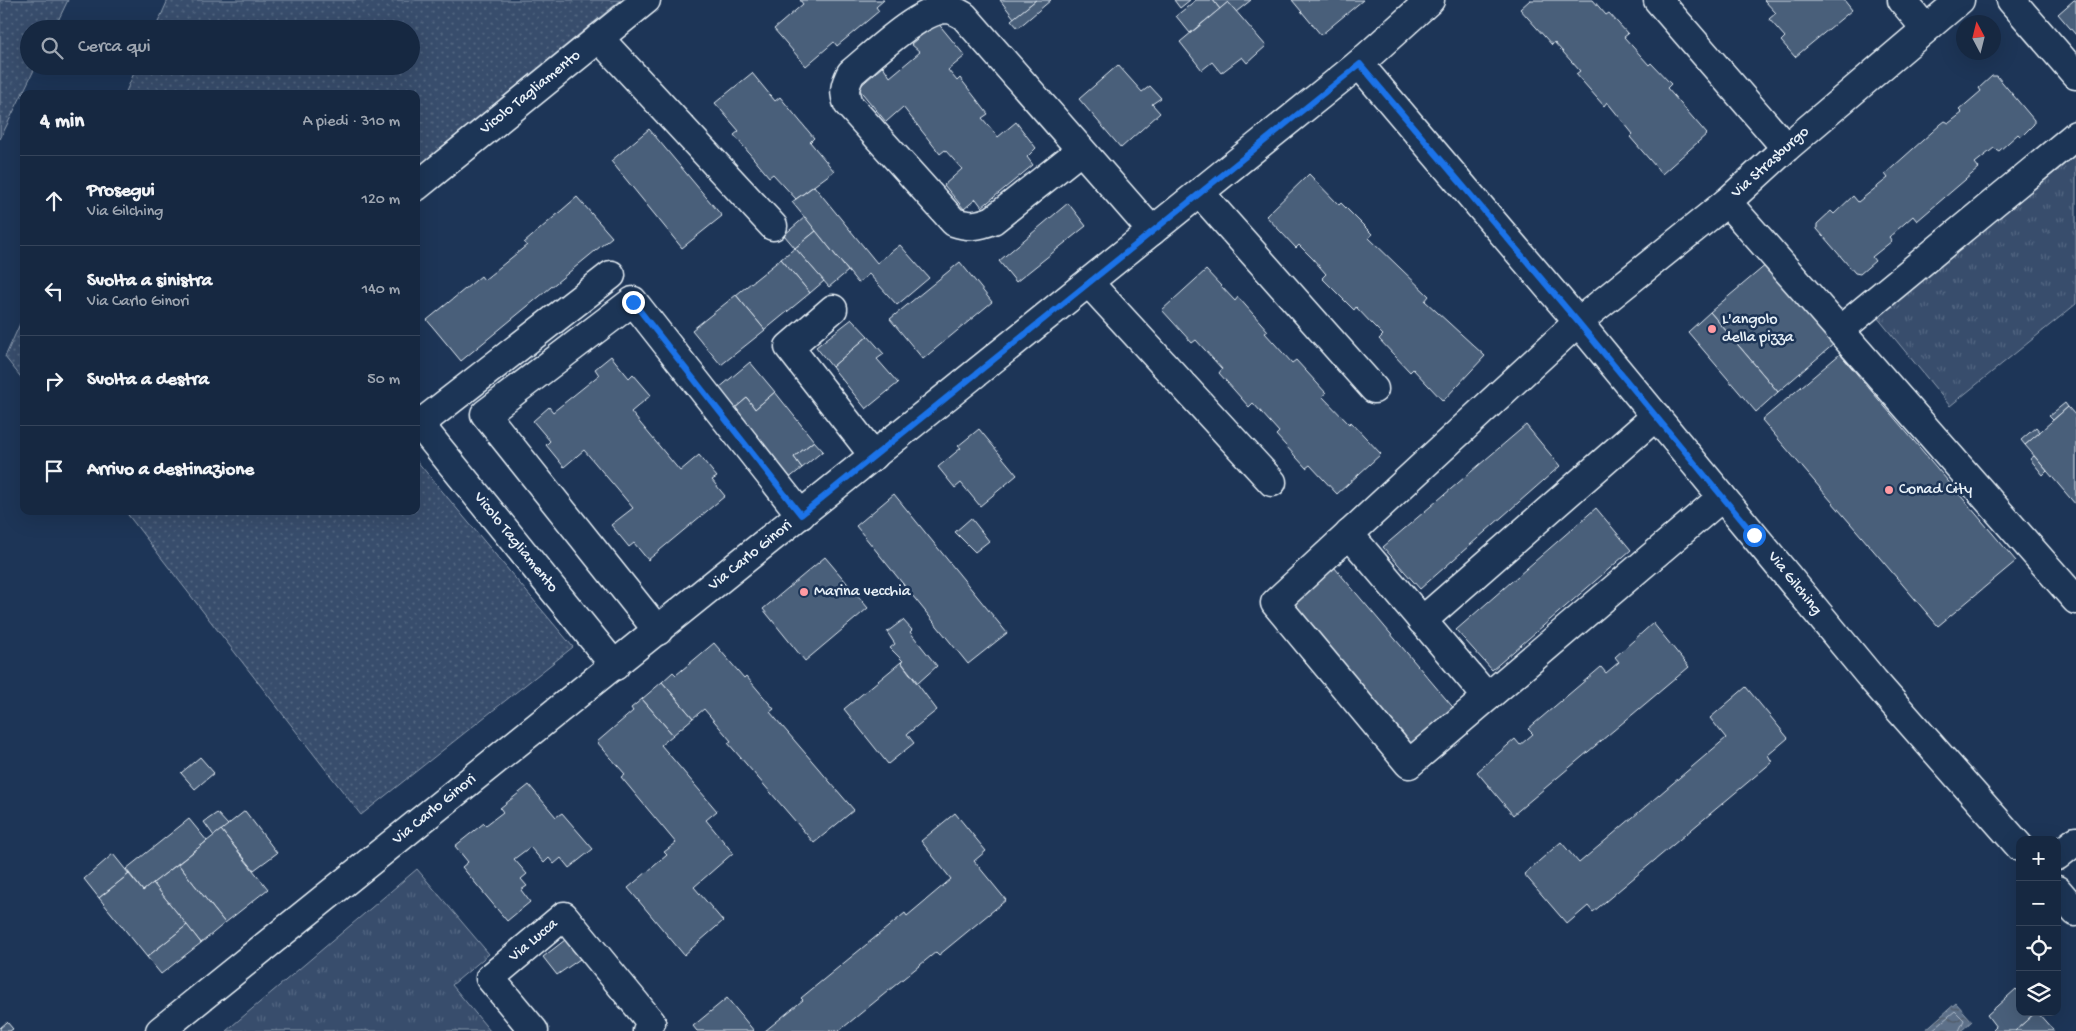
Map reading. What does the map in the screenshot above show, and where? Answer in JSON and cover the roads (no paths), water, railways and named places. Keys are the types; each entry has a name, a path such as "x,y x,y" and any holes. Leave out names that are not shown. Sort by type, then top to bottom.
{"street":[{"name":"Vicolo Tagliamento","path":"420,184 646,0"},
{"path":"1658,0 1786,148"},
{"path":"1902,0 1926,28"},
{"name":"Via Strasburgo","path":"1487,697 1409,764 1276,603 1578,322 1727,202 1786,148 1960,0"},
{"path":"2012,0 2076,76"},
{"name":"Via Carlo Ginori","path":"160,1031 1360,64 1428,1"},
{"path":"1082,150 993,220 979,226 967,226 954,222 848,104 844,92 845,85 851,72 922,16 938,10 949,9 964,16 1082,150 1152,231"},
{"path":"599,38 773,226"},
{"name":"Via Gilching","path":"1360,64 1578,322 1874,681 2016,842"},
{"path":"1840,330 2076,135"},
{"path":"1200,193 1374,389"},
{"path":"1727,202 2076,600"},
{"path":"420,420 611,275"},
{"path":"1089,282 1272,482"},
{"path":"658,631 485,414 633,302 801,515"},
{"path":"833,309 789,347 874,456"},
{"path":"1422,620 1656,416"},
{"name":"Vicolo Tagliamento","path":"420,424 615,666"},
{"path":"1349,534 1487,697 1722,497"},
{"path":"2061,853 2076,840"},
{"path":"2061,895 2076,912"},
{"name":"Via Lucca","path":"534,1031 490,978 564,916 649,1027"}],"water":[{"path":"1956,1003 1972,1021 1961,1031 1924,1031"}],"place":[{"name":"L'angolo della pizza","path":"1712,329"},
{"name":"Conad City","path":"1889,490"},
{"name":"Marina vecchia","path":"804,592"}]}
